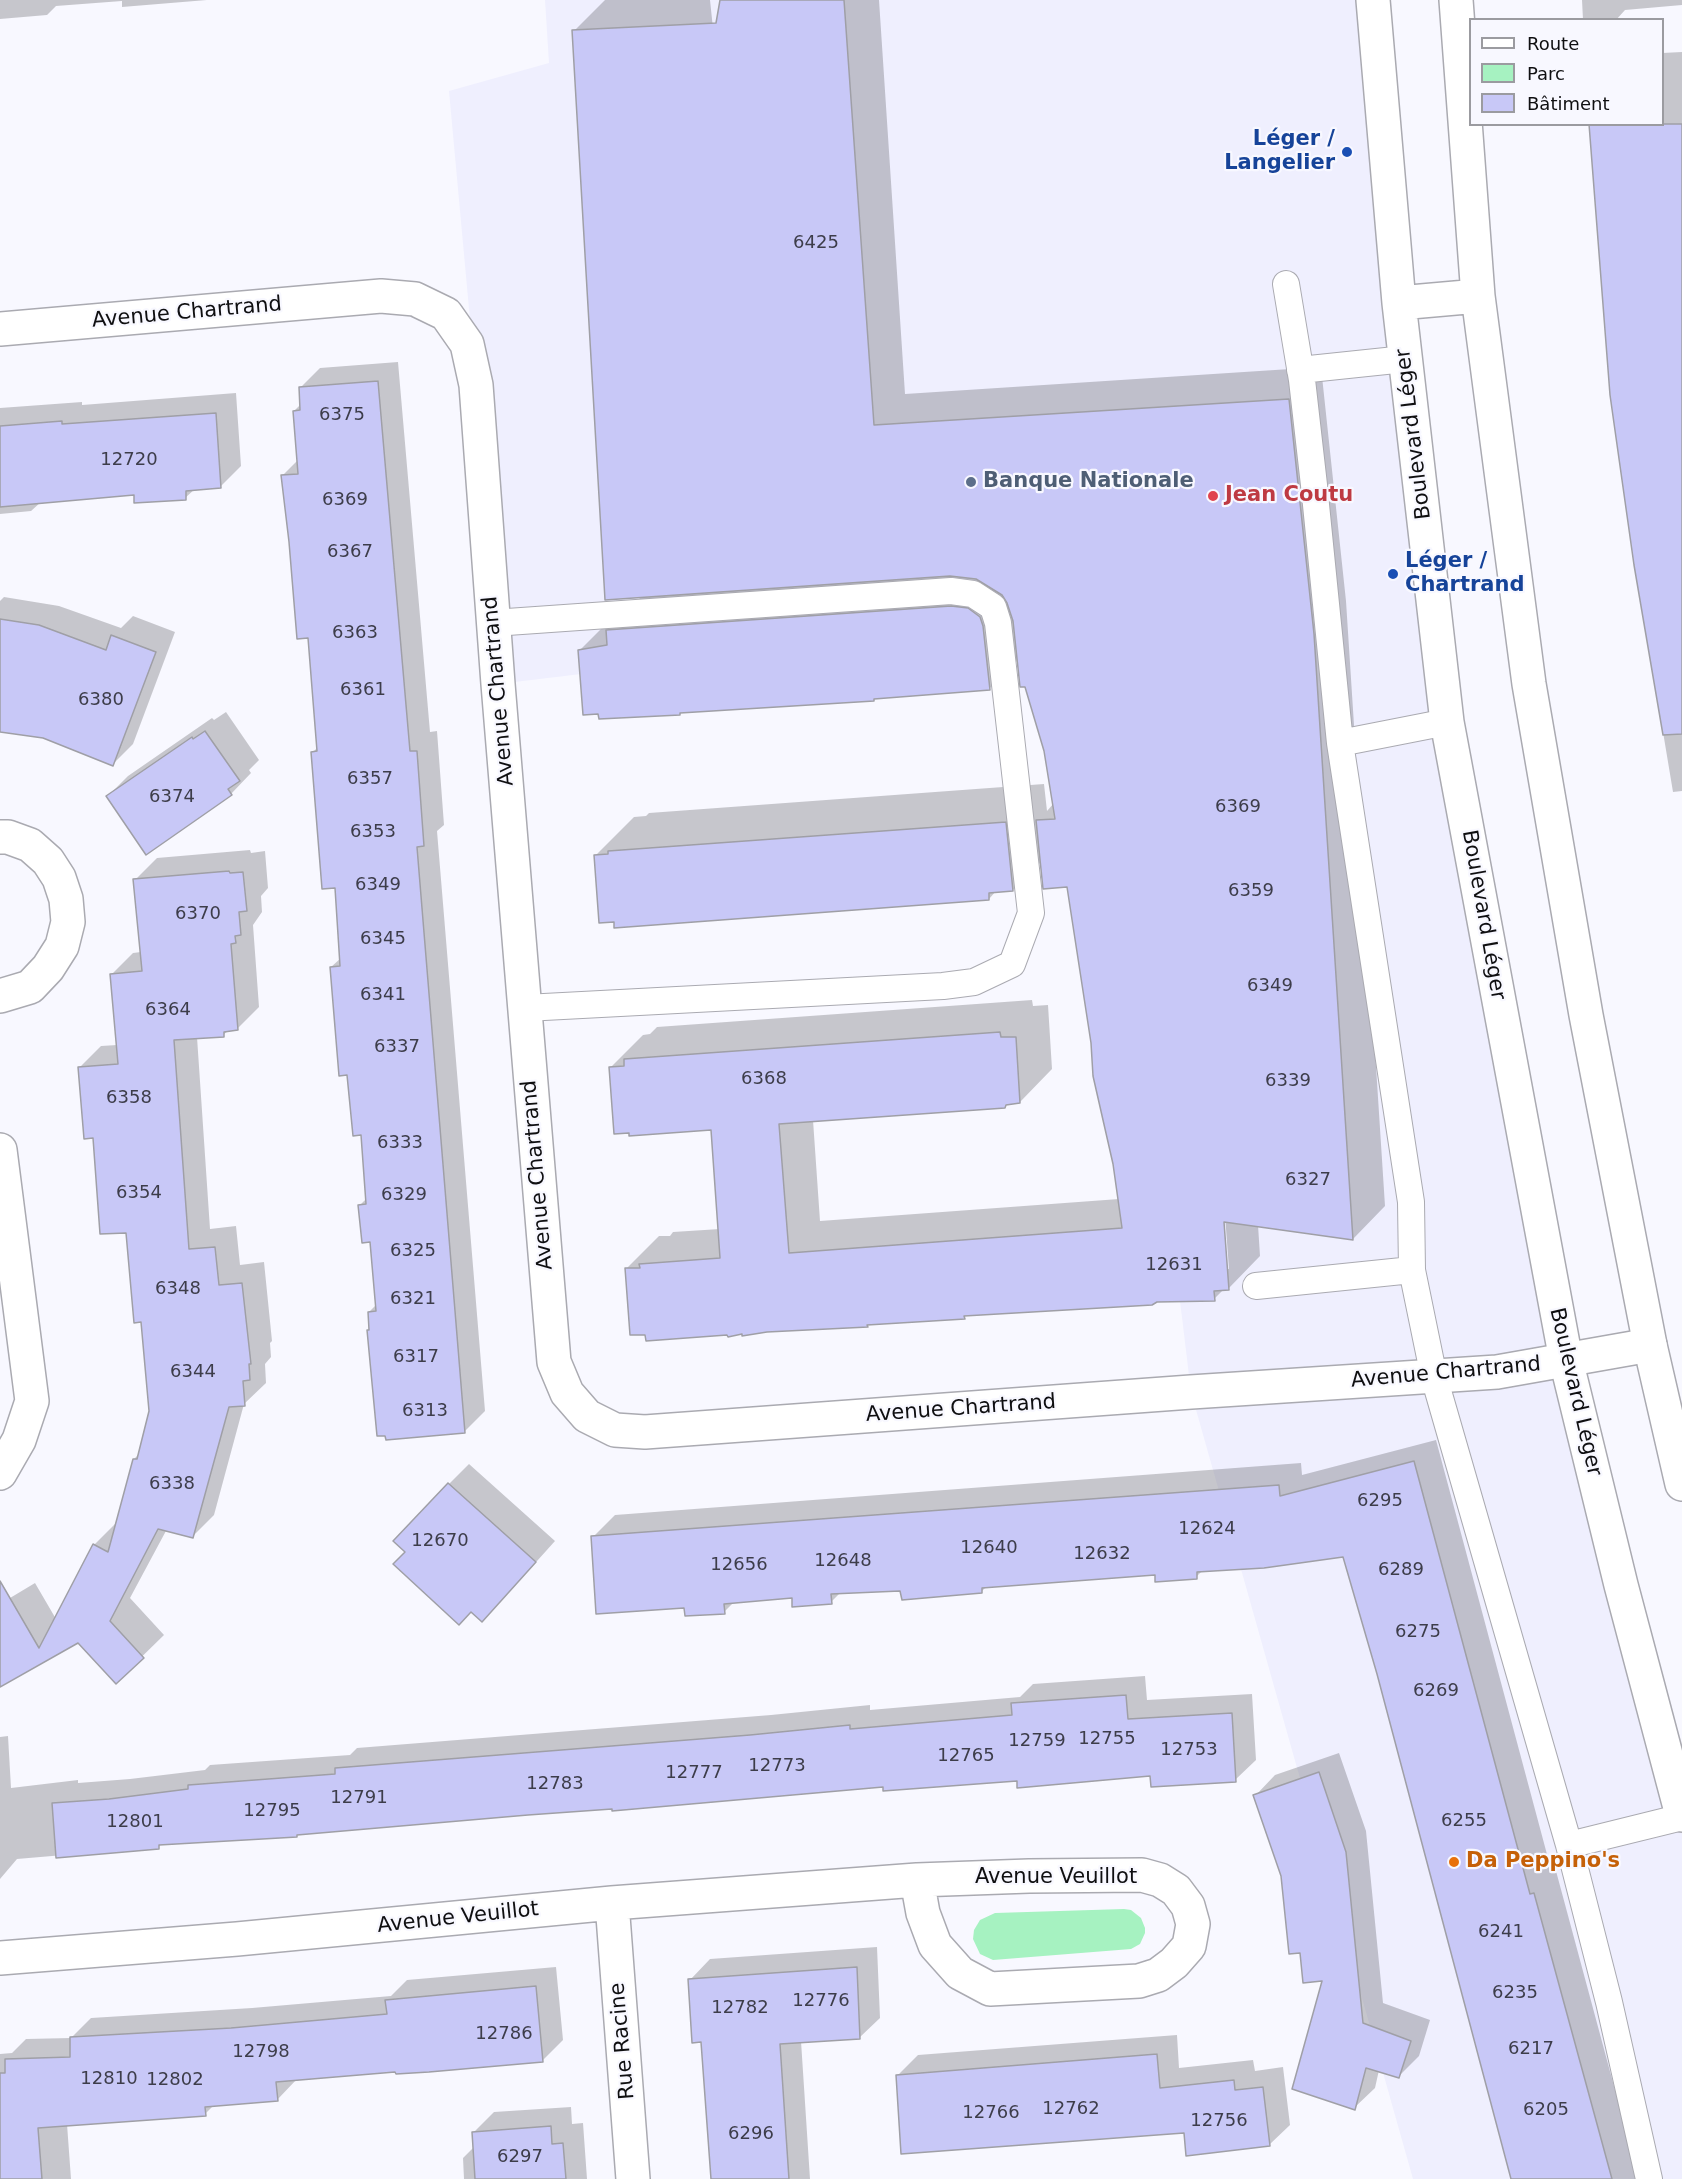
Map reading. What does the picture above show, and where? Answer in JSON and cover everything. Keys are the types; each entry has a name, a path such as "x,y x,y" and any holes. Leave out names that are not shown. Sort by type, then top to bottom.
{"street":[{"name":"Boulevard Léger","path":"1373,0 1399,303 1447,722 1566,1360 1682,1816"},
{"path":"1456,0 1478,296 1529,684 1586,1015 1650,1345 1682,1484"},
{"name":"Avenue Chartrand","path":"0,329 381,296 415,299 446,314 466,344 476,385 493,623 554,1362 567,1393 587,1416 615,1430 657,1431 1497,1372 1650,1345"},
{"path":"1399,303 1478,296"},
{"path":"0,837 8,837 30,845 48,861 60,878 66,899 68,922 62,946 48,968 30,987 0,996"},
{"path":"0,1150 32,1401 19,1440 0,1473"},
{"name":"Avenue Veuillot","path":"0,1958 249,1938 612,1903 917,1880 1029,1876 1142,1875 1160,1880 1176,1890 1188,1906 1193,1924 1189,1946 1174,1963 1158,1975 1139,1981 990,1989 960,1974 935,1945 923,1914 917,1880"},
{"name":"Rue Racine","path":"612,1903 633,2179"}],"lane":[{"path":"1286,284 1300,370 1314,485 1340,743 1411,1202 1412,1270 1434,1377 1569,1845 1609,2002 1649,2179"},
{"path":"1300,370 1405,359"},
{"path":"493,623 951,591 973,594 993,607 998,623 1031,913 1012,964 974,982 931,987 525,1008"},
{"path":"1340,743 1447,722"},
{"path":"1256,1286 1412,1270"},
{"path":"1569,1845 1682,1816"}],"shaded area":[{"path":"545,0 1377,0 1447,722 1566,1360 1682,1793 1682,2179 1413,2179 1191,1392 1097,612 498,684 476,385 449,91 549,63"}],"green space":[{"path":"1131,1910 1141,1918 1145,1928 1140,1944 1131,1949 993,1960 980,1954 973,1939 974,1930 980,1920 995,1913"}],"building":[{"path":"720,0 844,0 874,425 1289,399 1314,634 1353,1240 1224,1222 1229,1290 1214,1291 1215,1301 1157,1302 1152,1305 964,1316 965,1319 767,1332 728,1337 727,1335 646,1341 645,1335 630,1335 625,1268 640,1268 639,1264 720,1258 711,1130 629,1136 629,1133 614,1134 609,1067 624,1066 624,1059 1000,1032 1001,1037 1016,1037 1020,1103 1006,1105 1005,1108 779,1124 789,1253 1122,1228 1113,1164 1093,1076 1091,1043 1067,887 1043,889 1036,820 1055,819 1044,751 1025,687 1020,687 1013,621 1002,595 976,579 950,576 605,600 572,30 716,23"},
{"path":"1682,124 1682,734 1663,735 1634,565 1610,395 1589,126"},
{"path":"378,381 410,751 417,751 424,846 417,847 465,1433 386,1440 385,1436 377,1436 367,1330 369,1330 368,1312 376,1311 370,1242 362,1243 358,1205 366,1204 361,1135 353,1136 347,1075 339,1076 330,967 340,966 335,888 322,889 311,752 317,751 308,638 297,639 281,475 298,474 293,411 300,410 299,387"},
{"path":"216,413 221,488 186,491 186,500 134,503 134,495 0,507 0,426"},
{"path":"951,606 968,608 980,617 990,690 874,699 874,701 680,713 680,715 599,719 598,714 583,715 578,650 607,645 606,630"},
{"path":"0,619 39,625 106,650 111,635 156,652 113,766 43,738 0,732"},
{"path":"205,731 240,781 228,789 232,795 146,855 106,796 192,737 193,739"},
{"path":"1006,822 1013,891 989,893 989,900 614,928 614,922 599,923 594,855 608,854 608,851"},
{"path":"229,871 230,873 243,872 247,911 239,912 241,935 235,936 236,943 231,944 238,1030 224,1032 224,1037 174,1040 189,1249 215,1247 219,1285 242,1283 251,1364 249,1364 250,1380 243,1381 245,1406 229,1407 193,1538 158,1529 110,1621 144,1658 116,1684 78,1643 0,1687 0,1581 39,1648 93,1544 108,1552 133,1459 137,1459 149,1411 141,1322 134,1323 126,1233 100,1234 93,1138 84,1139 78,1067 118,1064 110,974 142,971 133,879"},
{"path":"1414,1461 1530,1894 1534,1893 1612,2179 1511,2179 1377,1674 1343,1557 1264,1568 1197,1572 1197,1579 1155,1582 1155,1575 982,1588 982,1593 902,1600 900,1591 831,1594 832,1604 792,1607 792,1598 724,1604 725,1614 685,1616 684,1608 596,1614 591,1536 1279,1485 1280,1496"},
{"path":"448,1483 536,1562 482,1622 471,1612 459,1625 393,1564 405,1552 393,1541"},
{"path":"1126,1695 1128,1719 1232,1713 1236,1782 1151,1787 1150,1776 1017,1788 1017,1781 883,1791 883,1787 612,1811 612,1809 528,1815 297,1835 297,1837 159,1845 159,1849 56,1858 52,1803 109,1799 188,1789 188,1785 335,1774 335,1768 850,1725 850,1729 1012,1715 1011,1703"},
{"path":"1319,1772 1346,1852 1363,2023 1411,2041 1399,2078 1366,2068 1355,2110 1292,2089 1322,1981 1303,1983 1300,1953 1289,1954 1281,1876 1253,1795"},
{"path":"857,1967 860,2039 780,2044 789,2179 711,2179 701,2042 692,2043 688,1979"},
{"path":"536,1986 543,2062 276,2082 278,2101 205,2107 206,2116 38,2128 42,2179 0,2179 0,2073 5,2073 5,2059 70,2057 70,2037 231,2028 387,2014 385,2000"},
{"path":"1157,2054 1160,2088 1234,2080 1235,2090 1263,2087 1270,2146 1186,2156 1184,2133 901,2154 896,2075"},
{"path":"551,2126 552,2144 563,2143 566,2179 475,2179 472,2132"}],"place":[{"name":"Léger / Langelier","path":"1347,152"},
{"name":"Banque Nationale","path":"971,482"},
{"name":"Jean Coutu","path":"1213,496"},
{"name":"Léger / Chartrand","path":"1393,574"},
{"name":"Da Peppino's","path":"1454,1862"}]}
